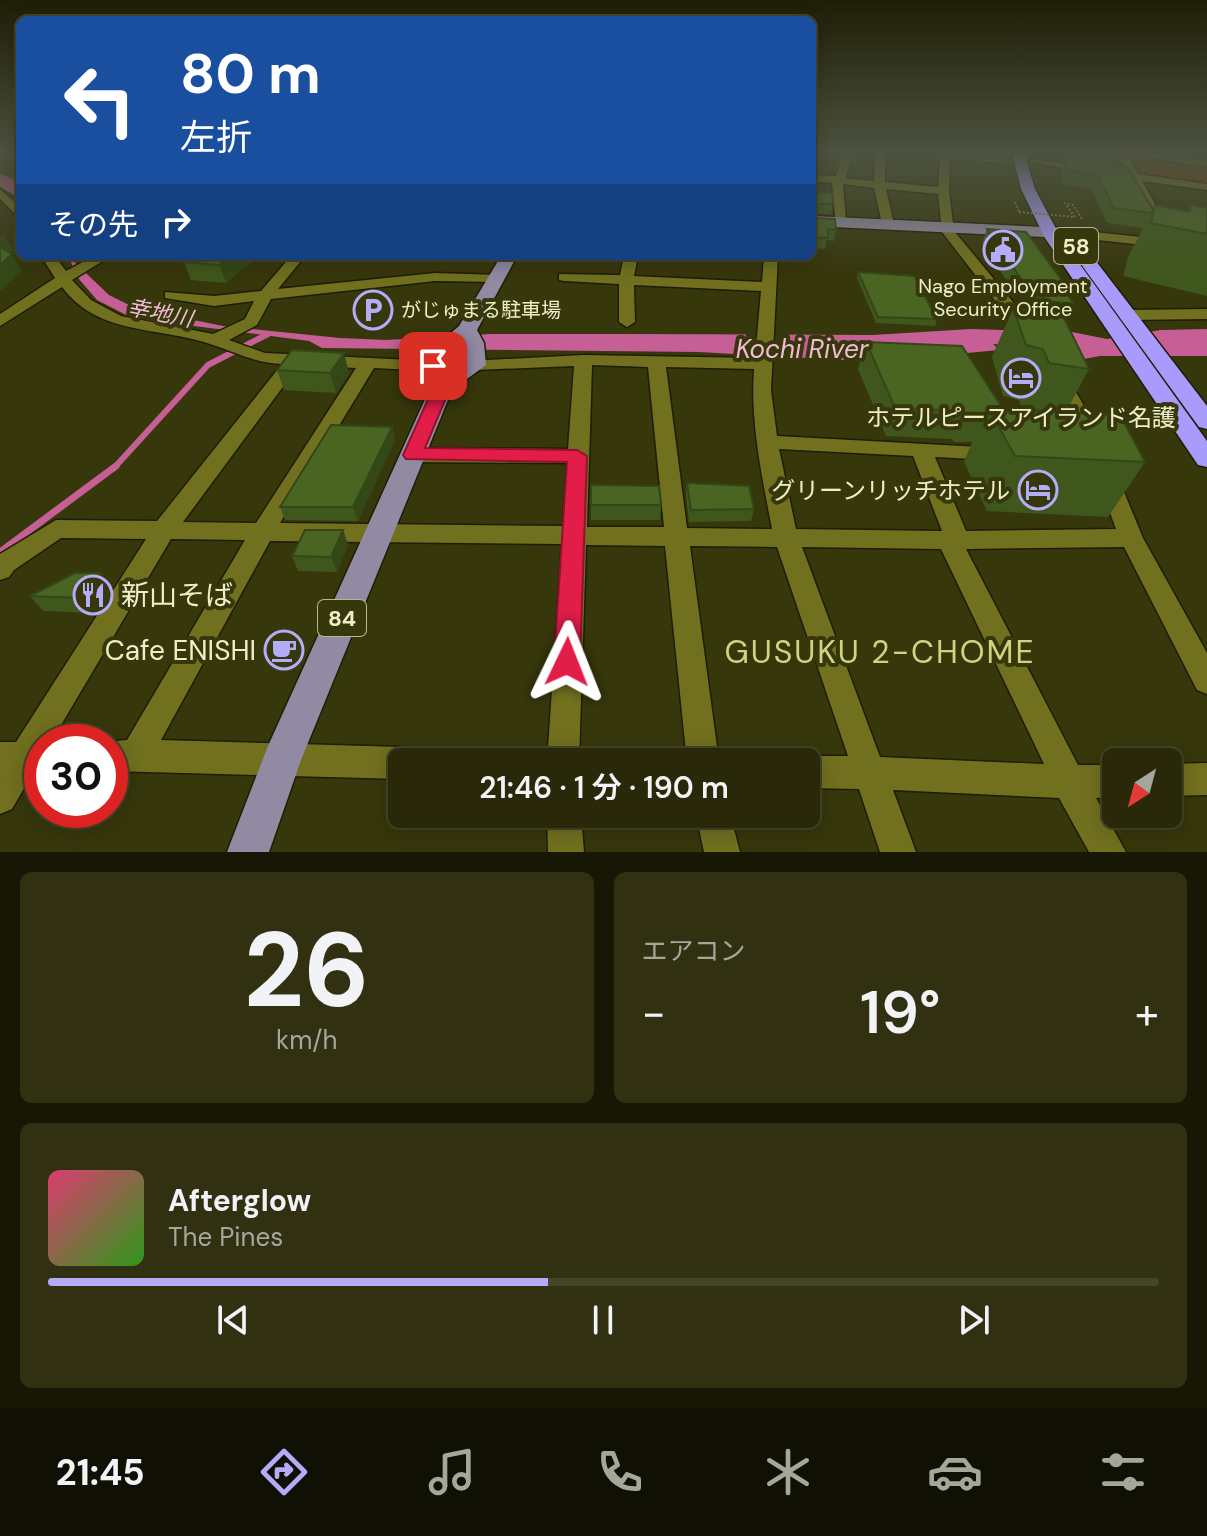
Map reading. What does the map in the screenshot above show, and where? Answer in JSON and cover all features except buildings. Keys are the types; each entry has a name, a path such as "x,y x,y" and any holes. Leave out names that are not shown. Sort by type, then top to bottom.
{"highway":[{"name":"58","path":"1042,193 1057,232 1125,325 1160,359 1207,422"},
{"name":"58","path":"1125,325 1135,360 1207,459"}],"main road":[{"path":"816,221 1057,232"},
{"name":"84","path":"248,852 282,760 412,455 438,376 437,352 467,330 507,260"},
{"path":"438,376 475,365 474,343 467,330"}],"street":[{"path":"839,193 840,222"},
{"path":"881,193 888,224"},
{"path":"943,193 948,232 1029,333"},
{"path":"1143,193 1171,243"},
{"path":"1057,232 1207,248"},
{"path":"52,260 69,275 81,299 112,318 139,327 220,338 243,353 367,365 438,376"},
{"path":"0,321 96,260"},
{"path":"220,338 251,322 265,296 295,260"},
{"path":"627,322 626,280 630,260"},
{"path":"771,260 762,390 768,442 786,537 898,852"},
{"path":"170,295 214,301 435,277 496,278"},
{"path":"564,277 768,287"},
{"path":"1125,325 1207,314"},
{"path":"0,797 164,530 294,360"},
{"path":"475,365 583,360 764,362"},
{"path":"564,748 583,360"},
{"path":"656,361 674,536 701,748"},
{"path":"1051,364 1095,442 1131,538 1207,681"},
{"path":"128,747 367,365"},
{"path":"768,442 1010,454"},
{"path":"921,449 954,540 1069,782 1108,852"},
{"path":"412,455 577,456"},
{"path":"2,565 56,529 954,540 1131,538"},
{"path":"128,755 388,763"},
{"path":"820,772 1102,781"},
{"path":"1182,780 1207,779"},
{"path":"565,828 566,852"},
{"path":"716,828 722,852"}],"path":[{"path":"1019,212 1075,217 1065,203 1073,205 1082,219"}],"water":[{"name":"Kochi River","path":"70,260 109,295 135,308 223,326 340,338 386,340 491,334 873,335 971,329 1072,332 1107,339 1161,330 1207,329 1207,356 1100,356 1078,360 1065,348 993,344 999,350 903,359 842,360 699,352 322,348 309,341 132,318 97,300 79,279"}],"pier":[{"path":"746,333 789,333 791,358 745,356"}],"waterway":[{"name":"幸地川","path":"265,336 271,333"},
{"path":"115,466 208,365 265,336"},
{"path":"0,552 115,466"}],"place":[{"name":"Nago Employment Security Office","path":"1003,250"},
{"name":"がじゅまる駐車場","path":"373,310"},
{"name":"ホテルピースアイランド名護","path":"1021,378"},
{"name":"グリーンリッチホテル","path":"1038,490"},
{"name":"新山そば","path":"93,595"},
{"name":"Cafe ENISHI","path":"284,650"}],"district":[{"name":"GUSUKU 2-CHOME","path":"880,652"}],"route":[{"path":"433,366 442,386 412,455 577,456 567,662"}]}
